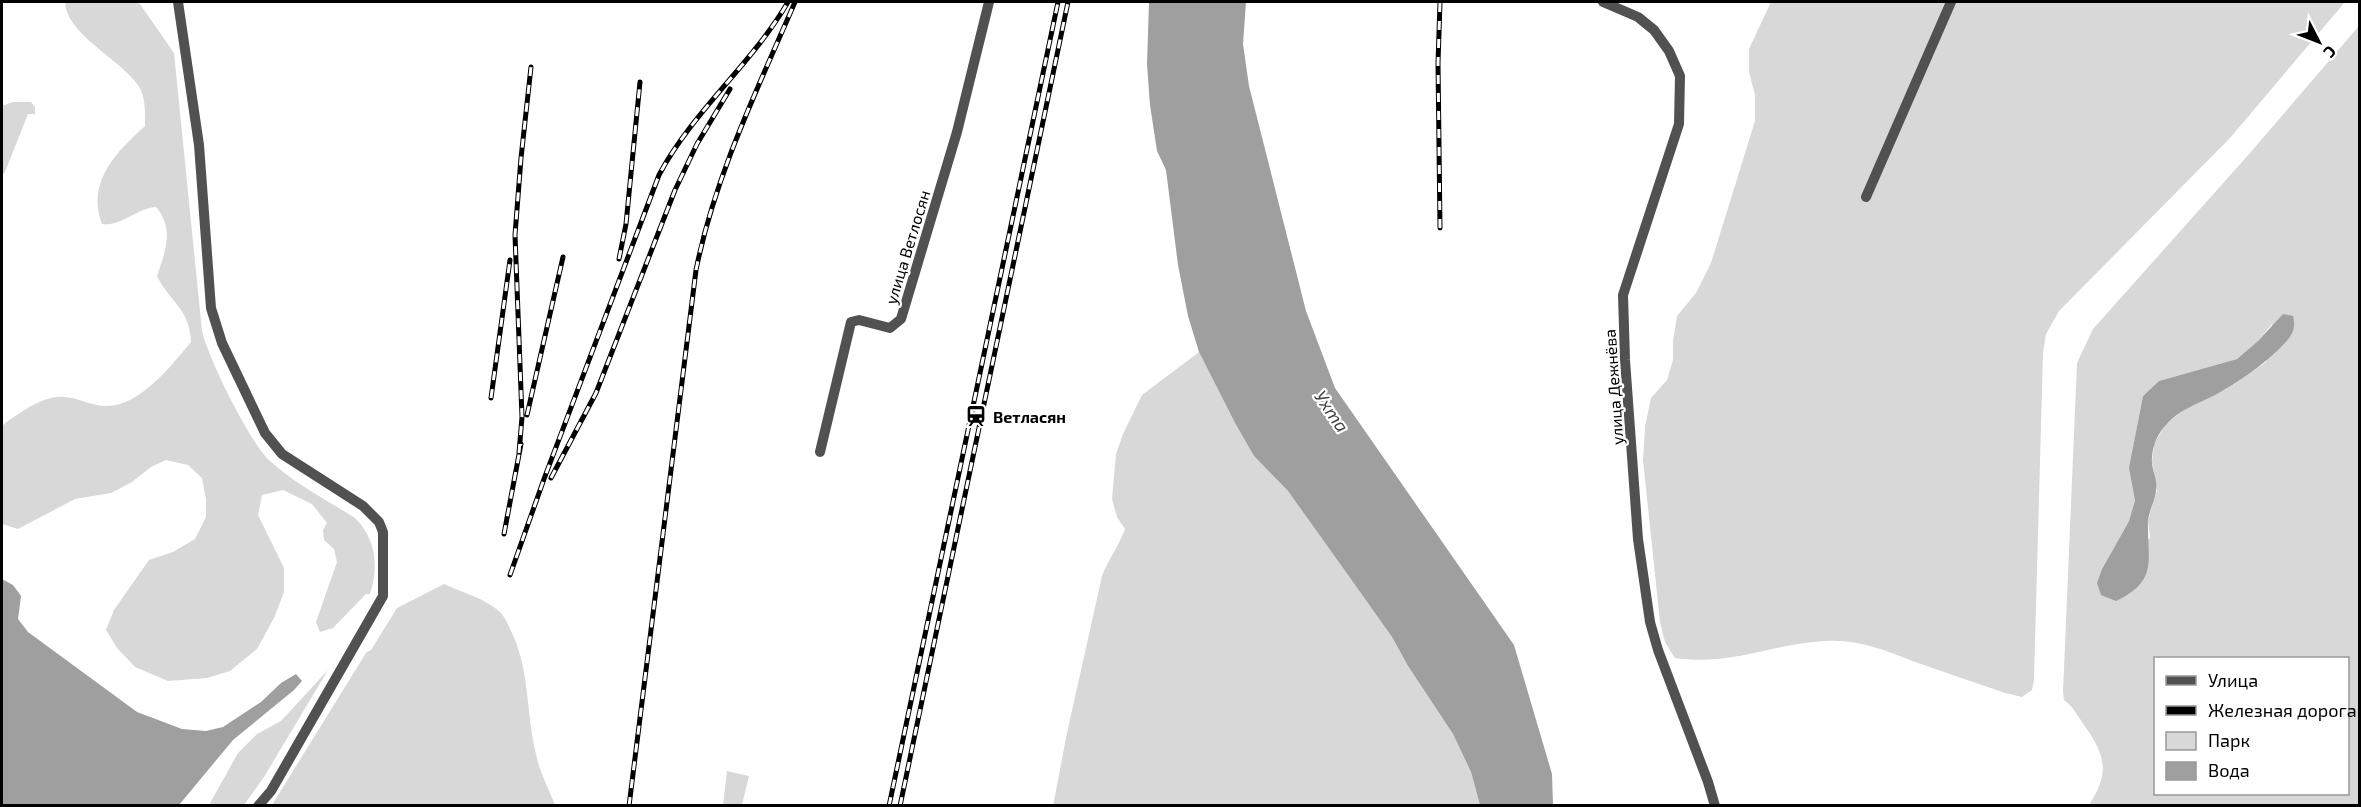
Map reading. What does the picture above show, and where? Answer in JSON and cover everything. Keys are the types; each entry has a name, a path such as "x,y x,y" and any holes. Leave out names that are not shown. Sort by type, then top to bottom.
{"street":[{"path":"178,2 199,145 209,292 222,343 274,446 282,454 363,506 379,522 383,532 383,596 271,791 258,806"},
{"name":"улица Ветлосян","path":"820,452 851,322 859,320 890,328 901,319 955,141 989,2"},
{"name":"улица Дежнёва","path":"1603,2 1638,17 1654,30 1668,51 1680,76 1679,124 1623,296 1625,360 1638,539 1650,622 1715,806"},
{"path":"1866,197 1951,2"}],"green space":[{"path":"65,2 135,2 140,4 174,53 202,331 212,360 241,419 270,461 290,477 355,518 367,535 374,553 373,584 370,594 366,594 333,628 320,632 316,622 337,562 334,549 324,540 323,530 327,523 312,504 283,490 262,495 258,515 284,568 284,592 274,618 257,649 230,671 207,678 168,681 135,667 117,648 106,630 114,610 149,560 173,552 195,539 206,517 206,499 202,478 188,465 166,460 111,493 75,499 18,529 2,524 2,427 4,424 33,405 49,398 65,397 106,406 131,400 154,383 191,342 190,331 183,313 157,276 167,241 167,232 162,215 156,207 142,210 116,223 102,224 98,209 101,182 114,158 145,126 144,100 141,90 130,75 74,25"},
{"path":"1771,2 2345,2 2230,138 2059,311 2046,334 2043,353 2034,680 2032,690 2022,697 1884,650 1850,642 1806,643 1733,657 1695,660 1675,658 1665,642 1660,622 1643,460 1645,427 1651,398 1667,380 1673,360 1677,316 1696,293 1711,263 1755,121 1755,95 1749,72 1749,49"},
{"path":"2359,26 2359,805 2089,805 2100,783 2103,765 2101,755 2075,712 2064,700 2063,692 2077,363 2093,329 2250,153","holes":["2272,324 2266,362 2233,385 2186,408 2165,425 2154,444 2152,462 2157,490 2148,520 2150,538 2102,569 2129,521 2135,499 2133,449 2143,396 2159,381 2237,359 2258,341"]},
{"path":"13,102 31,102 35,107 35,114 28,114 2,175 2,106"},
{"path":"1199,352 1254,456 1288,491 1392,637 1408,666 1453,734 1471,772 1480,805 1053,806 1102,576 1125,529 1117,517 1112,499 1116,454 1142,395"},
{"path":"444,584 488,603 501,613 507,623 522,663 537,760 555,805 272,805 366,653 371,650 397,608"},
{"path":"328,670 264,777 244,805 209,805 238,753 257,734 281,721"},
{"path":"727,771 749,776 742,805 723,805"}],"water":[{"name":"Ухта","path":"1149,2 1246,2 1243,44 1249,86 1306,311 1335,388 1514,645 1552,774 1553,805 1480,805 1471,772 1453,734 1408,666 1392,637 1288,491 1254,456 1199,352 1188,316 1178,265 1166,170 1157,151 1150,105 1147,64"},
{"path":"2283,314 2293,316 2294,327 2289,339 2278,350 2240,380 2176,416 2159,434 2152,454 2156,488 2148,521 2149,558 2145,577 2139,586 2116,601 2101,595 2097,583 2102,569 2129,521 2135,500 2129,468 2143,396 2159,381 2237,359 2258,341"},
{"path":"2,579 13,585 21,596 18,619 28,632 137,712 182,729 206,731 223,727 261,702 281,683 296,674 302,681 233,740 179,805 2,805"}],"railway":[{"path":"510,575 659,175 688,130 774,25 788,2"},
{"path":"629,806 696,270 714,201 738,134 795,2"},
{"path":"889,806 1058,2"},
{"path":"900,806 1068,2"},
{"path":"1440,2 1438,63 1440,228"},
{"path":"519,453 522,417 515,235 531,67"},
{"path":"619,259 626,224 640,82"},
{"path":"551,478 596,393 675,190 697,144 730,89"},
{"path":"527,415 563,257"},
{"path":"491,398 510,260"},
{"path":"504,534 521,444"}],"place":[{"name":"Ветласян","path":"976,416"}]}
